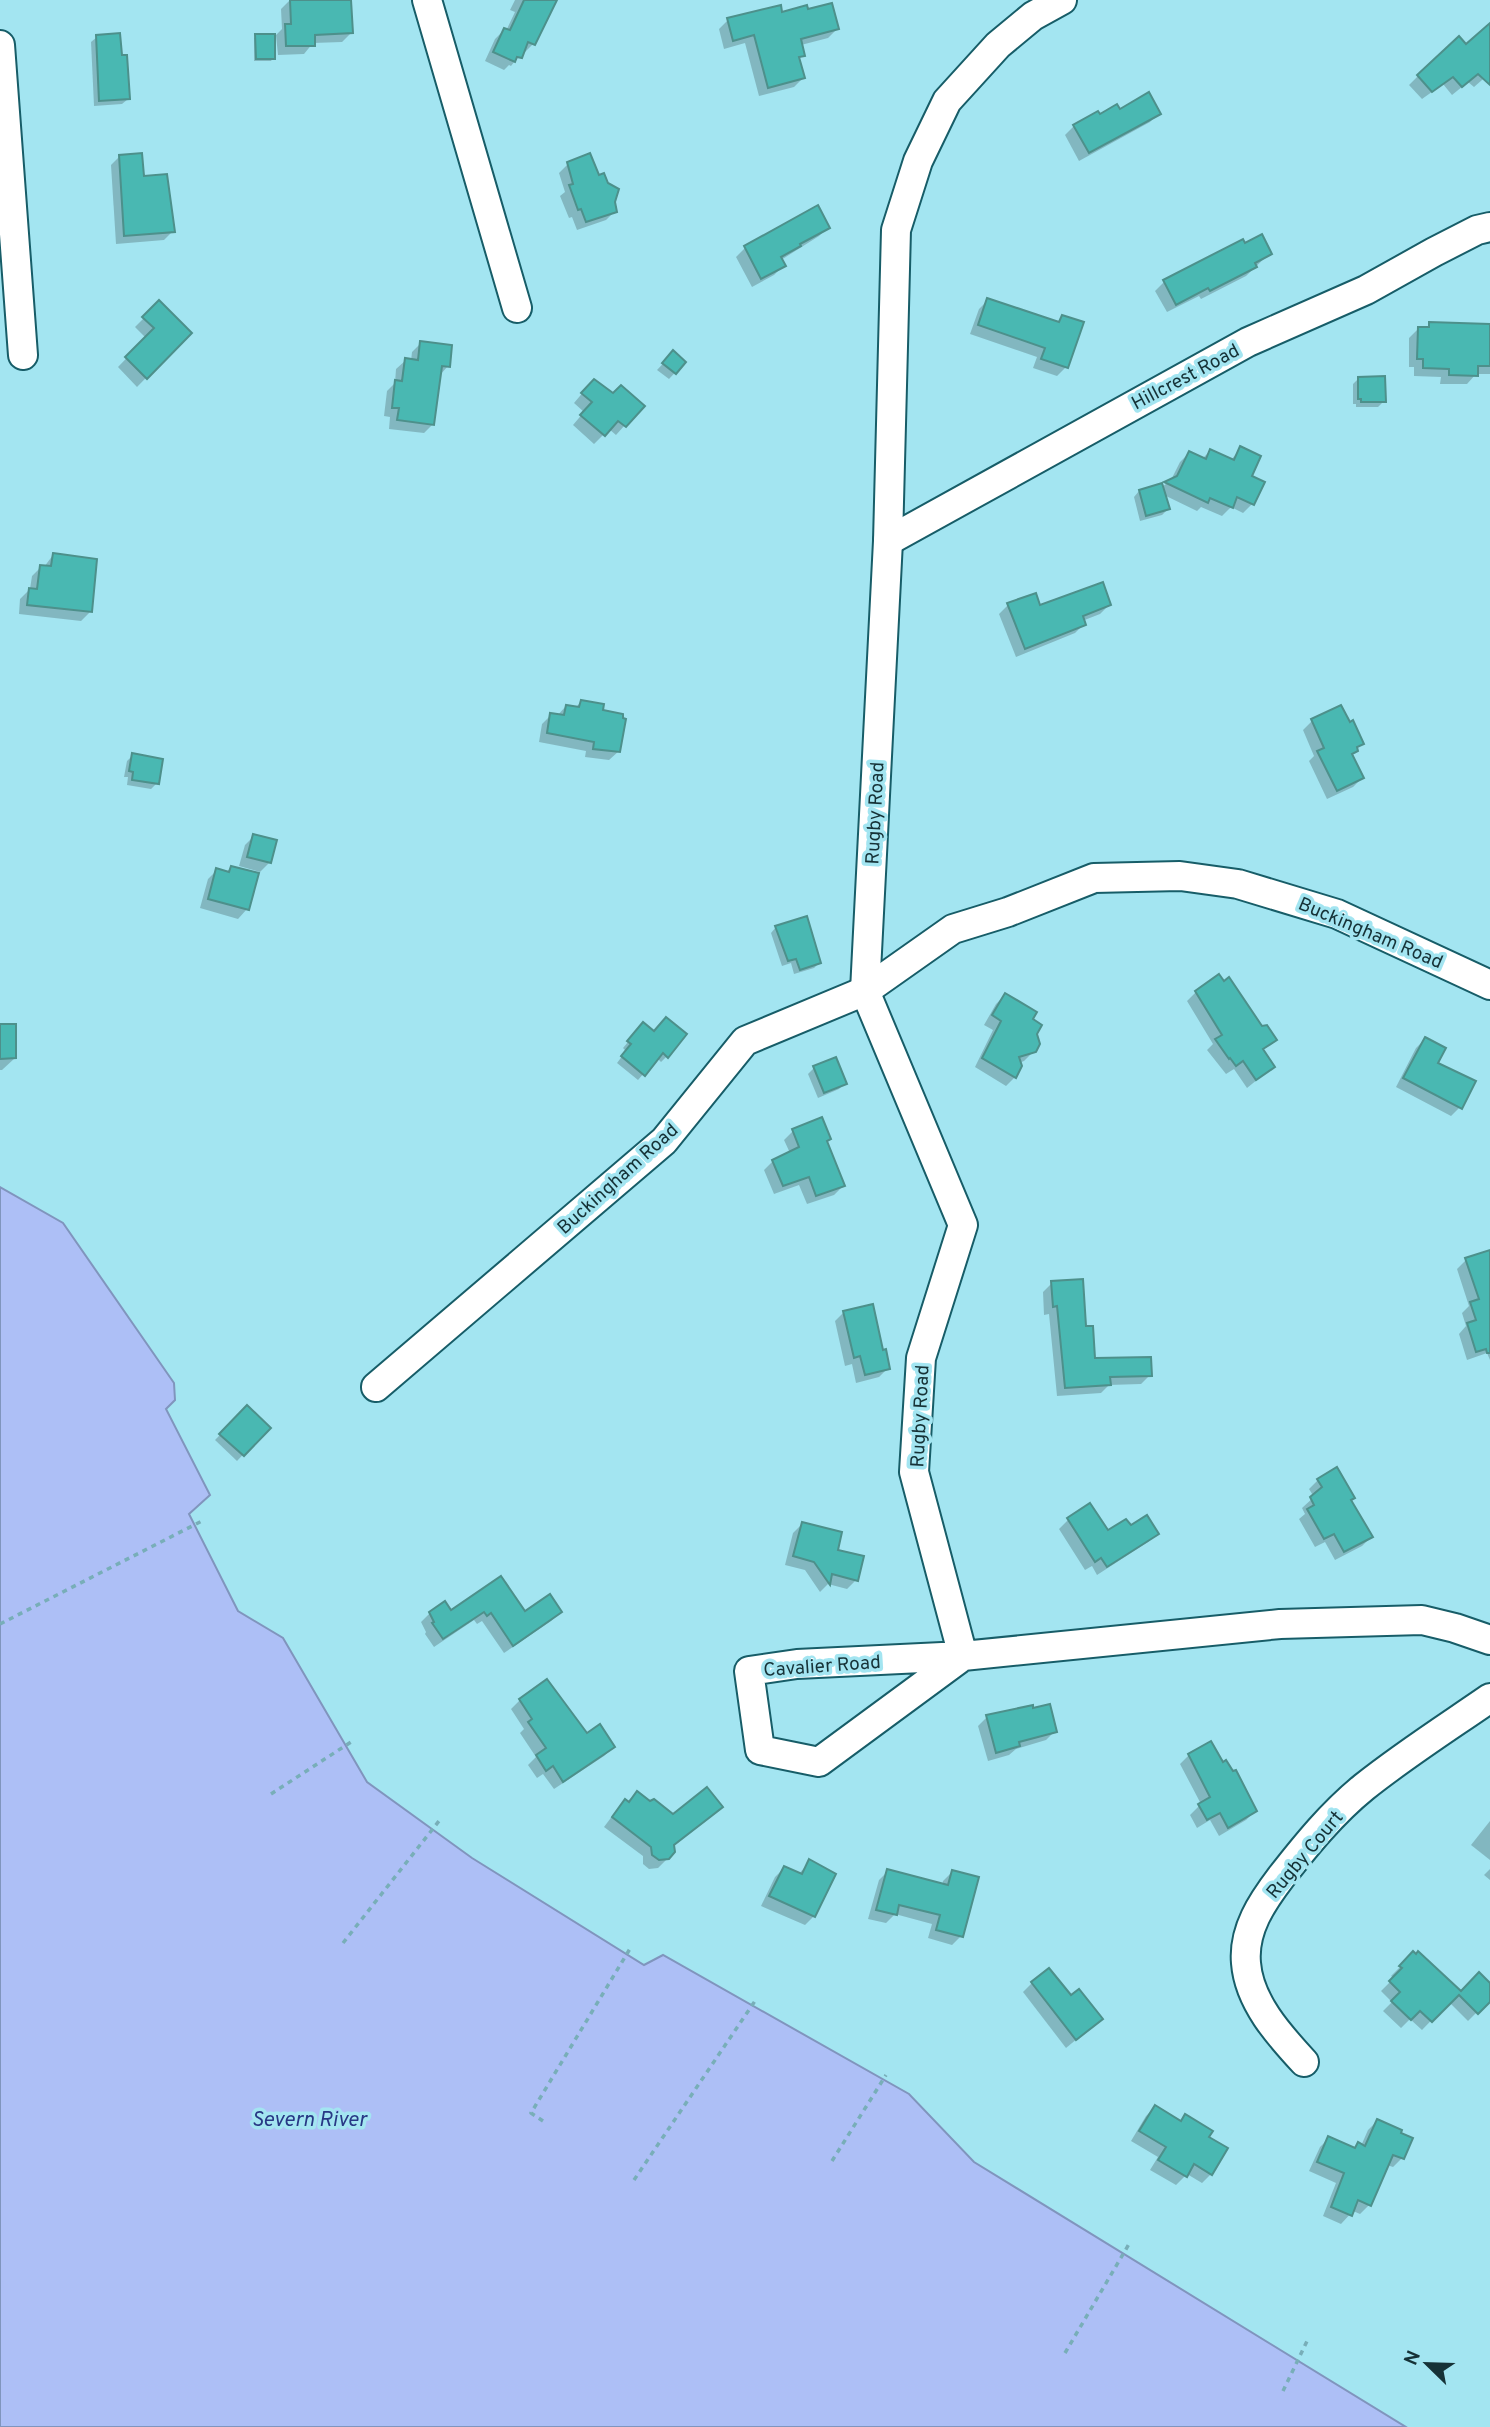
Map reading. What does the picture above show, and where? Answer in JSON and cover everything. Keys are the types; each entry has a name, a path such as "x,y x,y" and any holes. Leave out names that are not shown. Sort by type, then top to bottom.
{"street":[{"path":"426,0 517,308"},
{"name":"Rugby Road","path":"946,1663 914,1472 921,1358 963,1225 865,991 888,541 896,230 918,161 947,101 998,45 1033,16 1062,0"},
{"path":"0,45 23,355"},
{"name":"Hillcrest Road","path":"888,541 1248,342 1366,290 1477,230 1490,227"},
{"name":"Buckingham Road","path":"376,1387 664,1141 745,1041 865,991 953,929 1008,912 1094,878 1180,876 1238,884 1337,914 1490,985"},
{"name":"Cavalier Road","path":"946,1663 819,1762 760,1750 749,1671 797,1664 946,1663 1280,1623 1422,1620 1490,1640"},
{"name":"Rugby Court","path":"1304,2062 1280,2036 1255,1997 1246,1963 1249,1930 1264,1899 1321,1828 1363,1788 1490,1698"}],"path":[{"path":"0,1624 202,1521"},
{"path":"271,1794 351,1742"},
{"path":"343,1943 439,1821"},
{"path":"543,2121 531,2113 631,1947"},
{"path":"634,2180 757,1998"},
{"path":"832,2161 886,2075"},
{"path":"1065,2353 1129,2244"},
{"path":"1283,2391 1308,2339"}],"water":[{"name":"Severn River","path":"0,1187 63,1223 174,1383 175,1400 166,1409 210,1495 189,1514 238,1611 283,1638 367,1782 472,1858 644,1965 663,1955 909,2094 974,2162 1406,2427 0,2427"}],"building":[{"path":"290,0 351,0 353,33 315,35 315,46 286,46 285,24 291,24"},
{"path":"524,0 557,0 535,45 528,42 522,58 517,57 515,62 493,52 504,28 510,30"},
{"path":"832,3 839,29 801,39 805,56 799,57 805,78 768,88 754,35 733,41 727,18 781,5 782,12 807,5 808,9"},
{"path":"1490,23 1490,85 1478,74 1462,87 1453,77 1432,92 1417,75 1459,36 1466,44"},
{"path":"120,33 122,55 127,55 130,99 99,101 96,35"},
{"path":"255,34 275,34 275,59 256,59"},
{"path":"1149,92 1161,114 1089,153 1073,125 1117,104 1120,109"},
{"path":"142,153 144,176 167,174 175,232 124,236 119,155"},
{"path":"590,153 599,175 604,173 608,183 619,189 615,202 617,212 586,222 581,209 578,210 569,185 573,184 567,162"},
{"path":"818,205 830,228 781,257 786,266 761,279 744,246"},
{"path":"1262,234 1272,254 1255,263 1257,267 1176,305 1163,280 1243,239 1245,243"},
{"path":"987,298 1059,322 1062,315 1084,322 1068,368 1041,359 1045,348 978,325"},
{"path":"159,300 192,333 147,379 125,357 154,328 142,317"},
{"path":"1429,322 1490,324 1490,366 1478,366 1478,376 1449,375 1449,369 1423,368 1423,359 1417,359 1418,327 1429,327"},
{"path":"420,341 452,345 450,367 442,366 434,425 397,420 399,408 392,408 395,380 402,381 405,358 418,360"},
{"path":"673,350 686,362 676,374 662,363"},
{"path":"1385,376 1386,402 1361,402 1361,399 1358,399 1358,377"},
{"path":"594,379 613,393 621,385 645,406 626,427 618,421 605,436 580,415 592,402 581,393"},
{"path":"1240,446 1261,456 1252,476 1265,482 1254,505 1237,497 1233,508 1210,498 1208,503 1164,482 1177,476 1189,451 1206,459 1210,449 1234,460"},
{"path":"1162,483 1170,509 1146,516 1139,490"},
{"path":"53,553 97,559 92,612 27,605 29,588 37,589 40,565 51,566"},
{"path":"1103,582 1111,605 1083,616 1086,625 1025,649 1007,603 1036,593 1040,605"},
{"path":"581,700 604,704 603,710 623,714 626,719 620,752 593,749 594,742 547,733 550,713 564,715 566,705 579,707"},
{"path":"1341,705 1350,722 1353,720 1364,744 1357,747 1358,751 1352,754 1364,778 1337,791 1317,751 1324,748 1311,719"},
{"path":"132,753 163,759 159,784 132,780 133,772 129,771"},
{"path":"253,834 277,840 271,863 247,857"},
{"path":"231,866 259,873 249,910 208,899 216,868 229,872"},
{"path":"807,916 821,963 800,970 796,959 788,961 775,926"},
{"path":"1219,974 1224,981 1229,977 1262,1026 1267,1025 1277,1040 1263,1049 1275,1067 1256,1080 1243,1061 1236,1066 1229,1059 1215,1039 1222,1035 1195,991"},
{"path":"1005,993 1037,1012 1033,1019 1042,1025 1037,1034 1040,1044 1036,1052 1019,1057 1022,1066 1016,1078 982,1058 1001,1021 992,1015"},
{"path":"666,1017 687,1034 668,1058 663,1053 645,1076 621,1056 631,1044 627,1041 643,1022 654,1031"},
{"path":"0,1024 16,1024 16,1058 0,1059"},
{"path":"1425,1037 1446,1048 1438,1063 1476,1081 1462,1109 1403,1078"},
{"path":"836,1057 847,1084 824,1093 813,1066"},
{"path":"822,1117 831,1139 827,1141 845,1186 816,1196 809,1177 783,1186 772,1160 799,1147 792,1129"},
{"path":"1490,1250 1490,1353 1487,1353 1486,1349 1476,1352 1467,1323 1476,1320 1470,1302 1479,1299 1465,1258"},
{"path":"1083,1279 1086,1326 1093,1326 1095,1358 1151,1357 1152,1376 1110,1377 1111,1385 1065,1388 1057,1306 1053,1307 1051,1281"},
{"path":"873,1304 890,1369 865,1375 860,1356 854,1358 843,1311"},
{"path":"247,1405 271,1428 244,1456 219,1434"},
{"path":"1337,1467 1355,1498 1351,1500 1373,1537 1344,1552 1334,1534 1324,1539 1307,1509 1314,1505 1310,1497 1322,1487 1317,1479"},
{"path":"1090,1503 1108,1530 1126,1519 1131,1525 1147,1515 1159,1534 1107,1567 1101,1558 1095,1562 1067,1518"},
{"path":"802,1522 842,1532 838,1550 864,1556 858,1581 832,1574 830,1585 814,1562 793,1556"},
{"path":"501,1576 525,1611 550,1594 562,1612 513,1646 491,1613 487,1616 484,1612 443,1639 432,1623 434,1622 429,1612 445,1601 451,1610"},
{"path":"547,1679 587,1733 600,1724 615,1747 563,1782 553,1766 546,1771 536,1755 546,1748 528,1722 532,1719 519,1699"},
{"path":"1050,1704 1057,1732 1019,1742 1020,1746 996,1753 986,1715"},
{"path":"1211,1741 1223,1762 1226,1760 1233,1771 1236,1770 1257,1811 1228,1828 1220,1813 1207,1820 1198,1804 1210,1797 1188,1754"},
{"path":"707,1787 723,1807 674,1845 675,1852 669,1859 659,1860 652,1855 651,1847 612,1817 625,1799 629,1802 637,1791 650,1801 654,1799 673,1814"},
{"path":"809,1859 836,1874 815,1917 769,1896 784,1866 802,1874"},
{"path":"887,1869 948,1885 952,1870 979,1877 963,1937 936,1930 940,1915 899,1905 897,1915 876,1910"},
{"path":"1413,1951 1416,1954 1418,1951 1461,1991 1479,1972 1490,1983 1490,2002 1478,2014 1459,1995 1432,2022 1420,2011 1411,2020 1391,2001 1400,1992 1389,1981"},
{"path":"1049,1968 1071,1995 1079,1989 1103,2019 1076,2040 1031,1982"},
{"path":"1155,2105 1181,2121 1185,2114 1213,2131 1209,2137 1228,2148 1212,2175 1194,2164 1187,2177 1158,2160 1166,2147 1139,2131"},
{"path":"1377,2119 1413,2138 1404,2159 1393,2155 1371,2206 1358,2200 1352,2216 1331,2207 1344,2173 1317,2162 1328,2136 1355,2148 1358,2142 1365,2146"}]}
